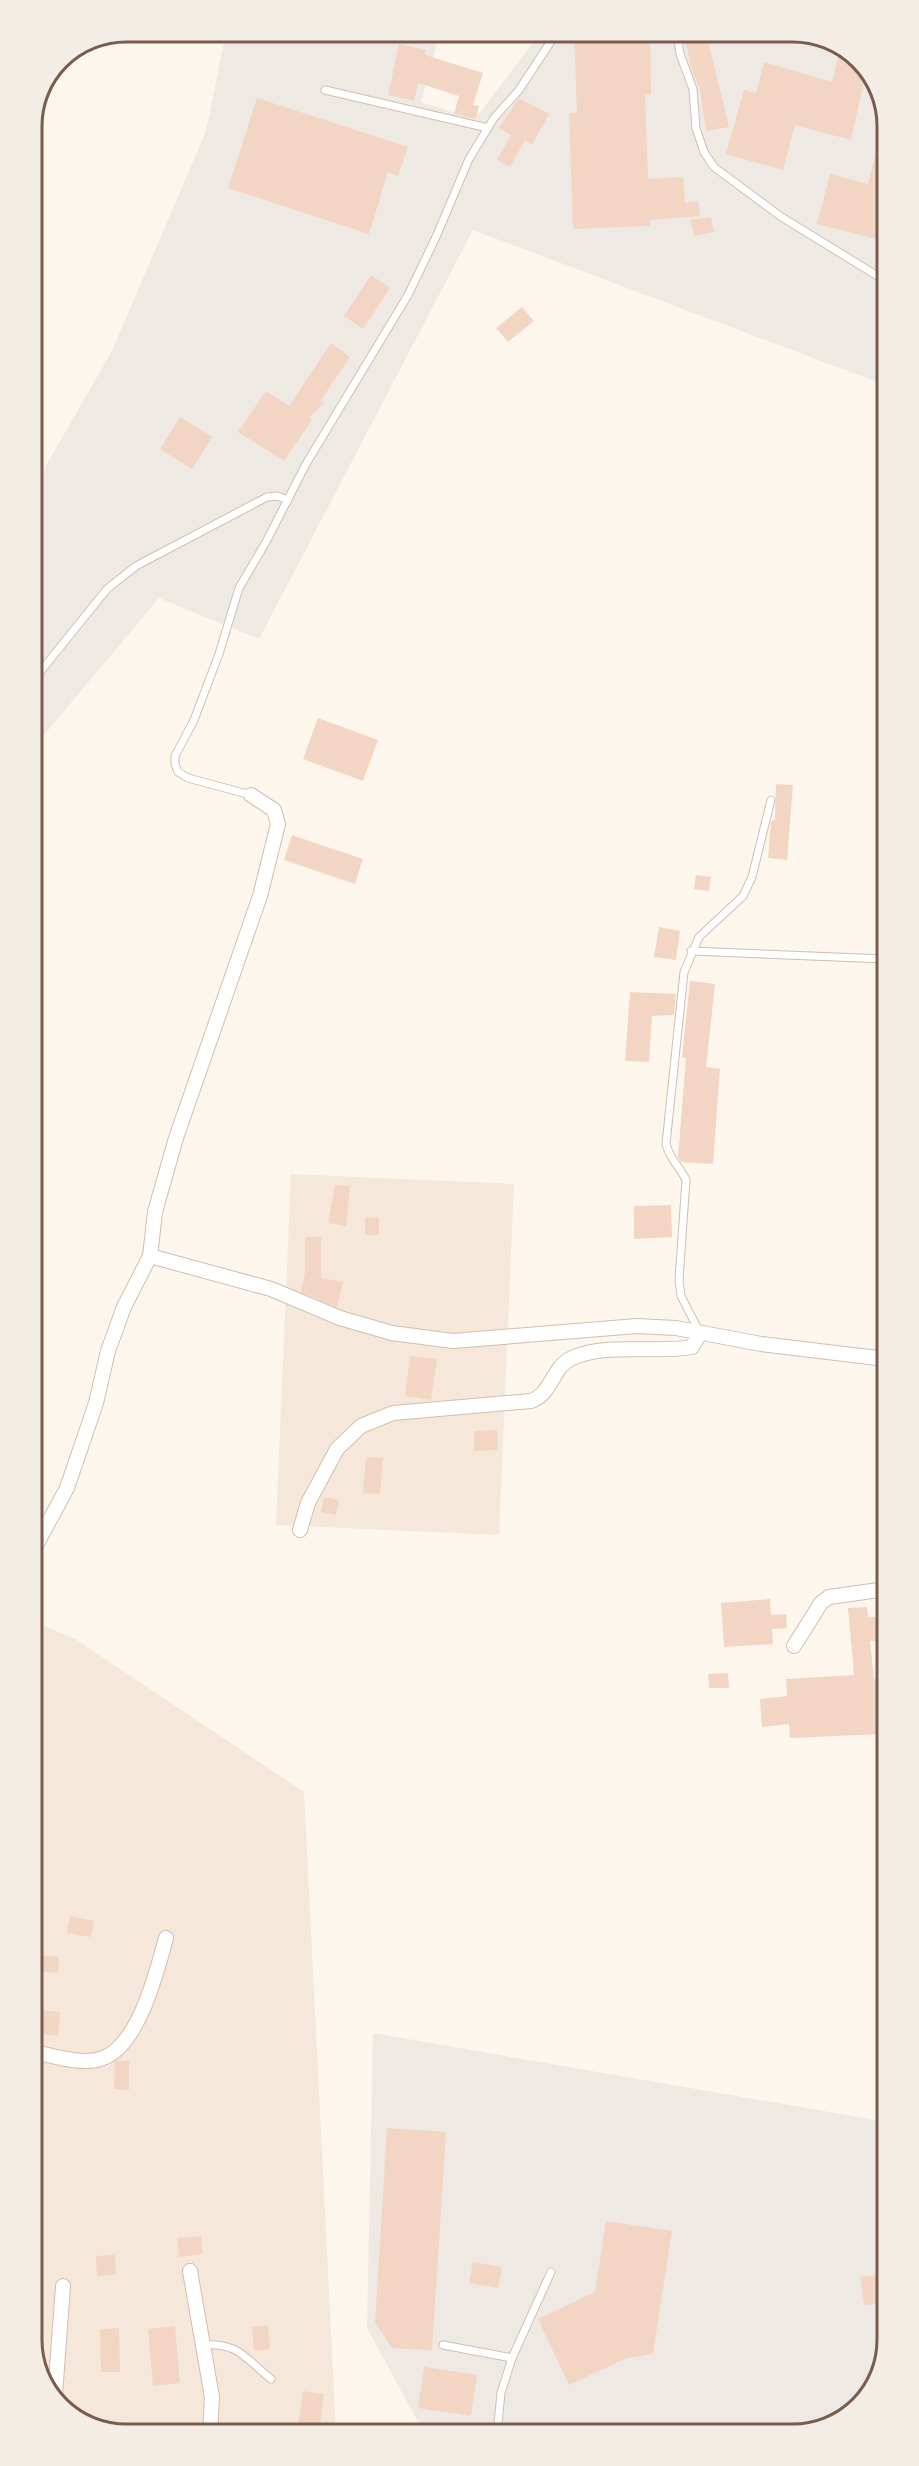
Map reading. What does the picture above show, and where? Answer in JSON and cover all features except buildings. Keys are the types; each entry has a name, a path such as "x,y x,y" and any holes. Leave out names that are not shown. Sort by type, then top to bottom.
{"street":[{"path":"42,1534 67,1488 93,1414 108,1351 124,1307 150,1256 155,1212 169,1161 197,1073 260,896 278,824 274,810 251,795"},
{"path":"150,1256 271,1289 340,1318 392,1333 453,1341 637,1326 676,1328 877,1358"},
{"path":"300,1530 301,1518 337,1449 361,1426 393,1413 531,1401 539,1398 558,1371 573,1358 595,1353 692,1347 700,1333"},
{"path":"794,1646 821,1603 829,1597 877,1590"},
{"path":"42,2053 87,2061 103,2058 116,2050 152,1994 166,1938"},
{"path":"190,2271 212,2397 211,2424"},
{"path":"56,2386 63,2286"}],"lane":[{"path":"251,795 188,778 178,772 175,756 194,720 219,654 238,588 341,403 408,295 436,237 469,159 488,128 519,90 550,42"},
{"path":"678,42 693,89 696,128 704,152 714,166 780,216 877,276"},
{"path":"325,90 488,128"},
{"path":"42,670 107,590 136,566 267,497 277,496 288,500"},
{"path":"700,1333 681,1296 679,1280 686,1180 682,1170 668,1154 666,1144 684,972 691,951 699,937 744,896 752,877 771,800"},
{"path":"691,951 877,959"},
{"path":"497,2424 501,2393 512,2358 551,2272"},
{"path":"202,2345 222,2343 232,2346 271,2379"},
{"path":"443,2345 512,2358"}],"shaded area":[{"path":"224,42 429,42 437,44 421,102 475,119 533,42 799,42 825,48 849,63 863,79 871,94 876,115 877,382 473,230 259,639 159,598 42,737 42,473 112,351 206,131"},
{"path":"291,1174 514,1184 499,1535 276,1525"},
{"path":"42,1625 77,1640 304,1792 336,2424 120,2424 99,2420 75,2407 56,2387 45,2362 42,2340"},
{"path":"373,2033 877,2120 877,2340 875,2357 873,2367 860,2391 853,2400 830,2415 815,2421 794,2424 419,2424 367,2328"}]}
